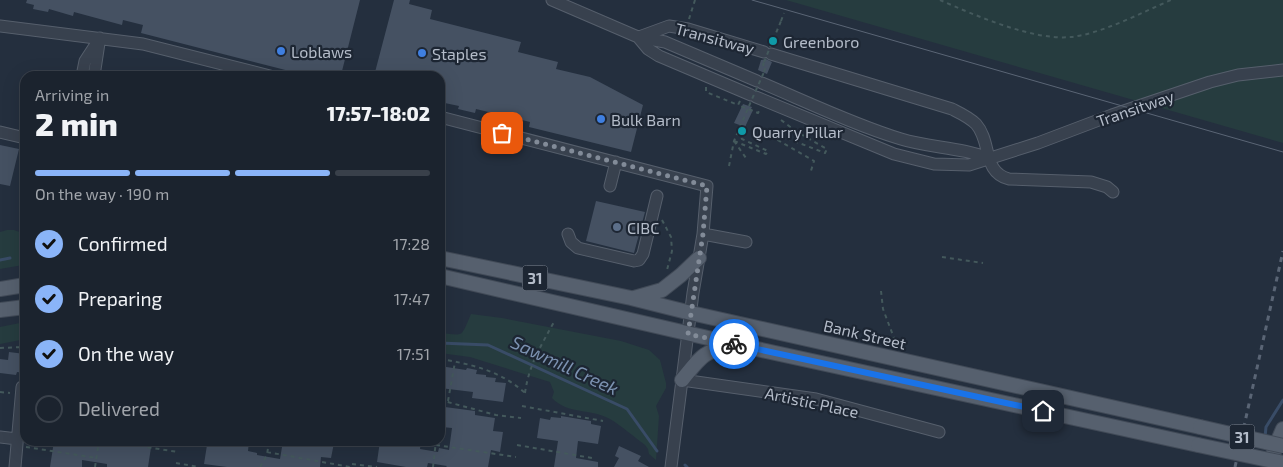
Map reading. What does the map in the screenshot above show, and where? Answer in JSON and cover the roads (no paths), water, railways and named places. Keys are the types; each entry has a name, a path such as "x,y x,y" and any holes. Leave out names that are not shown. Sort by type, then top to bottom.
{"main road":[{"path":"631,298 662,290 699,258"},
{"name":"Bank Street","path":"445,259 631,298 690,313 1283,446"},
{"name":"31","path":"445,277 688,334 1283,463"},
{"path":"0,289 20,287"},
{"path":"0,310 20,308"},
{"path":"682,380 698,360 712,349 734,344"},
{"path":"1272,467 1274,450 1283,429"}],"street":[{"name":"Transitway","path":"552,0 638,38 665,42 762,76 901,140 932,147 966,151 990,159"},
{"path":"0,26 120,40 250,71"},
{"name":"Transitway","path":"638,38 670,26 688,29 766,56 957,112 970,119 981,132 990,159"},
{"path":"83,71 85,61 100,38"},
{"path":"95,71 100,38"},
{"name":"Transitway","path":"638,38 648,49 659,56 751,102 904,157 934,164 959,166 990,159 1038,143 1210,82 1283,70"},
{"path":"445,118 707,186 703,234 690,313 671,467"},
{"path":"0,132 20,137"},
{"path":"990,159 995,173 1009,179 1090,182 1107,186 1113,192"},
{"path":"610,186 616,162"},
{"path":"568,234 571,242 578,248 634,261 639,260 643,254 657,196"},
{"path":"703,234 746,242"},
{"name":"Artistic Place","path":"682,380 816,400 939,432"},
{"path":"15,467 20,409"},
{"path":"0,437 17,443"}],"waterway":[{"name":"Sawmill Creek","path":"0,260 10,258"},
{"name":"Sawmill Creek","path":"445,343 488,345 627,409 657,451"},
{"name":"Sawmill Creek","path":"1265,437 1266,427 1283,400"}],"tram line":[{"path":"752,0 1283,152"}],"railway":[{"path":"1235,467 1283,251"}],"place":[{"name":"Greenboro","path":"773,41"},
{"name":"Loblaws","path":"281,51"},
{"name":"Staples","path":"422,53"},
{"name":"Bulk Barn","path":"601,119"},
{"name":"Quarry Pillar","path":"742,131"},
{"name":"CIBC","path":"617,227"}]}
